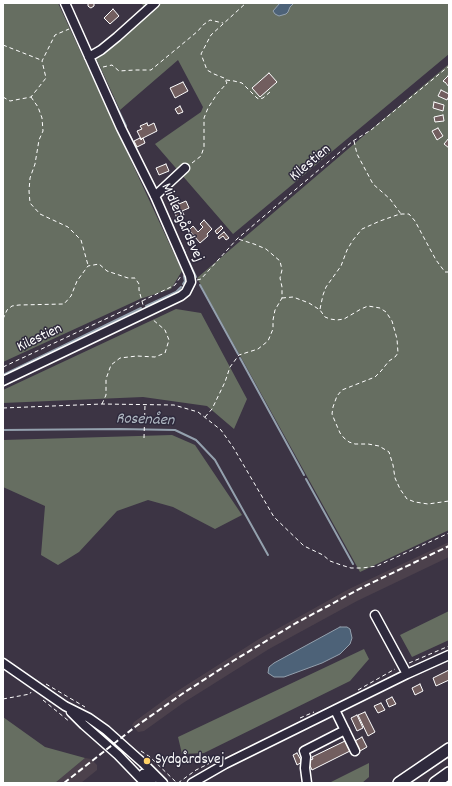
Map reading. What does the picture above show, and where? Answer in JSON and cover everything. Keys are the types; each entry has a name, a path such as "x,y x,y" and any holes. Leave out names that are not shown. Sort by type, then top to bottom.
{"highway":[{"path":"399,783 449,749"},
{"path":"435,783 449,774"}],"street":[{"name":"Midlergårdsvej","path":"3,381 181,296 186,292 191,282 190,276 155,196 121,128 65,3"},
{"path":"89,57 101,50 155,3"},
{"path":"155,196 185,168"},
{"path":"375,615 407,674"},
{"path":"192,783 225,764 407,674 449,655"},
{"path":"3,663 65,706 89,718 106,730 163,783"},
{"path":"65,706 118,755 145,783"},
{"path":"335,710 355,751"},
{"path":"306,783 306,757 304,751 345,730"},
{"path":"118,755 138,769 152,783"},
{"path":"201,783 212,771"}],"path":[{"path":"246,3 211,35 202,54 207,70 214,74 226,80 242,84 259,99 263,98 270,92"},
{"path":"94,69 112,65 119,71 151,70 210,20 223,23"},
{"path":"3,98 10,101 31,97 46,78 42,60 55,35 76,27"},
{"path":"3,45 42,60"},
{"name":"Kilestien","path":"191,282 201,279 237,239 354,140 371,130 449,66"},
{"path":"185,168 201,156 204,148 204,118 208,108 217,94 227,83 226,80"},
{"path":"31,97 42,118 43,131 30,178 28,191 30,203 40,214 68,227 81,240 88,266"},
{"path":"354,140 358,154 373,184 390,199 402,214"},
{"path":"320,310 322,295 326,286 341,266 347,250 362,229 402,214 409,214 415,221 436,260 445,272 449,272"},
{"path":"205,417 212,409 225,382 230,367 239,355 258,349 268,341 273,329 275,310 282,298 280,278 282,270 280,262 266,249 237,239"},
{"path":"3,319 7,310 12,306 64,304 71,296 77,281 88,266 99,264 107,271 128,278 135,278 139,284 139,290 146,313 165,330 169,340 165,353 154,357 137,356 120,358 111,365 106,379 106,395 102,404"},
{"name":"Kilestien","path":"3,367 175,285 187,269"},
{"path":"282,298 293,297 309,303 320,310 325,317 330,320 344,319 368,306 380,308 386,312 392,321 397,340 398,352 375,377 342,390 337,396 332,414 340,433 348,442 379,446 389,452 395,478 407,499 428,504 449,502"},
{"path":"3,408 102,404 174,405 198,412 221,430 233,447 274,517 304,546 323,555 330,561 352,568 377,566 449,533"},
{"path":"144,438 145,405"},
{"path":"358,690 402,665 449,646"},
{"path":"3,699 30,694 31,691"},
{"path":"42,700 72,723"},
{"path":"298,719 318,710"},
{"path":"174,781 177,783 196,770 221,758"}],"shaded area":[{"path":"449,542 449,557 357,601 269,649 183,703 144,731 138,732 132,725 171,695 259,639 349,589"},
{"path":"85,758 91,759 97,765 97,770 81,783 55,783"}],"green space":[{"path":"3,3 58,3 182,271 171,289 140,299 3,362"},
{"path":"141,3 449,3 449,54 233,234 155,144 201,112 203,107 178,60 120,110 96,58 149,12"},
{"path":"449,64 449,530 360,572 197,278"},
{"path":"176,309 201,313 247,399 234,429 207,406 143,397 3,403 3,390"},
{"path":"172,435 195,445 242,515 215,529 173,507 148,500 117,511 79,552 58,565 41,555 45,506 3,487 3,440"},
{"path":"449,611 449,640 412,657 400,635"},
{"path":"364,649 369,659 350,681 204,753 182,754 178,737"},
{"path":"3,717 45,747 85,758 55,783 3,783"},
{"path":"369,763 369,777 362,783 329,783"}],"water":[{"path":"280,3 294,3 286,14 279,16 273,11"},
{"path":"340,627 347,627 350,629 352,638 350,644 340,654 322,663 284,677 274,677 268,673 269,667 274,663"}],"building":[{"path":"88,3 94,3 94,6 91,8 89,7"},
{"path":"113,9 119,16 110,24 104,18"},
{"path":"269,73 277,82 260,97 252,88"},
{"path":"448,76 449,78 449,87 443,81"},
{"path":"183,82 188,91 175,98 170,88"},
{"path":"441,90 449,94 447,100 438,96"},
{"path":"434,102 444,105 443,111 433,108"},
{"path":"180,106 183,112 178,114 175,109"},
{"path":"443,115 444,121 435,122 434,117"},
{"path":"147,123 148,126 154,123 157,131 141,139 137,131 142,129 140,126"},
{"path":"438,128 443,136 437,140 432,131"},
{"path":"140,138 141,140 143,138 145,143 137,147 134,141"},
{"path":"449,138 449,148 444,144"},
{"path":"166,164 169,171 159,175 156,168"},
{"path":"178,201 179,204 186,201 189,208 182,211 184,215 177,218 171,204"},
{"path":"204,220 212,229 207,234 208,236 200,243 189,230 193,226 198,232 203,227 200,224"},
{"path":"221,226 223,228 217,234 215,231"},
{"path":"224,232 229,238 226,240 223,236 219,239 218,237"},
{"path":"449,670 449,680 436,686 433,678"},
{"path":"420,684 423,691 415,695 412,688"},
{"path":"392,697 396,704 389,707 386,700"},
{"path":"381,703 385,710 378,713 374,706"},
{"path":"365,712 375,732 368,736 358,715"},
{"path":"357,715 363,728 357,731 351,718"},
{"path":"362,737 367,747 360,751 355,741"},
{"path":"345,741 350,751 312,770 308,761 313,759 312,757"},
{"path":"297,753 302,762 297,765 293,755"}],"waterway":[{"path":"95,59 98,67"},
{"path":"100,70 102,76"},
{"path":"112,97 126,126"},
{"path":"128,132 136,148"},
{"path":"138,154 142,161"},
{"path":"179,240 185,253"},
{"path":"189,262 196,277"},
{"path":"183,284 185,281 184,276"},
{"path":"200,285 238,354"},
{"path":"146,306 176,292 181,287"},
{"path":"3,375 141,308"},
{"path":"240,358 304,475"},
{"name":"Rosenåen","path":"3,430 175,430 196,440 215,460 268,555"},
{"path":"306,479 353,564"}],"railway":[{"path":"64,783 135,727 233,661 296,623 363,587 449,546"}],"place":[{"name":"Sydgårdsvej","path":"147,761"}]}
